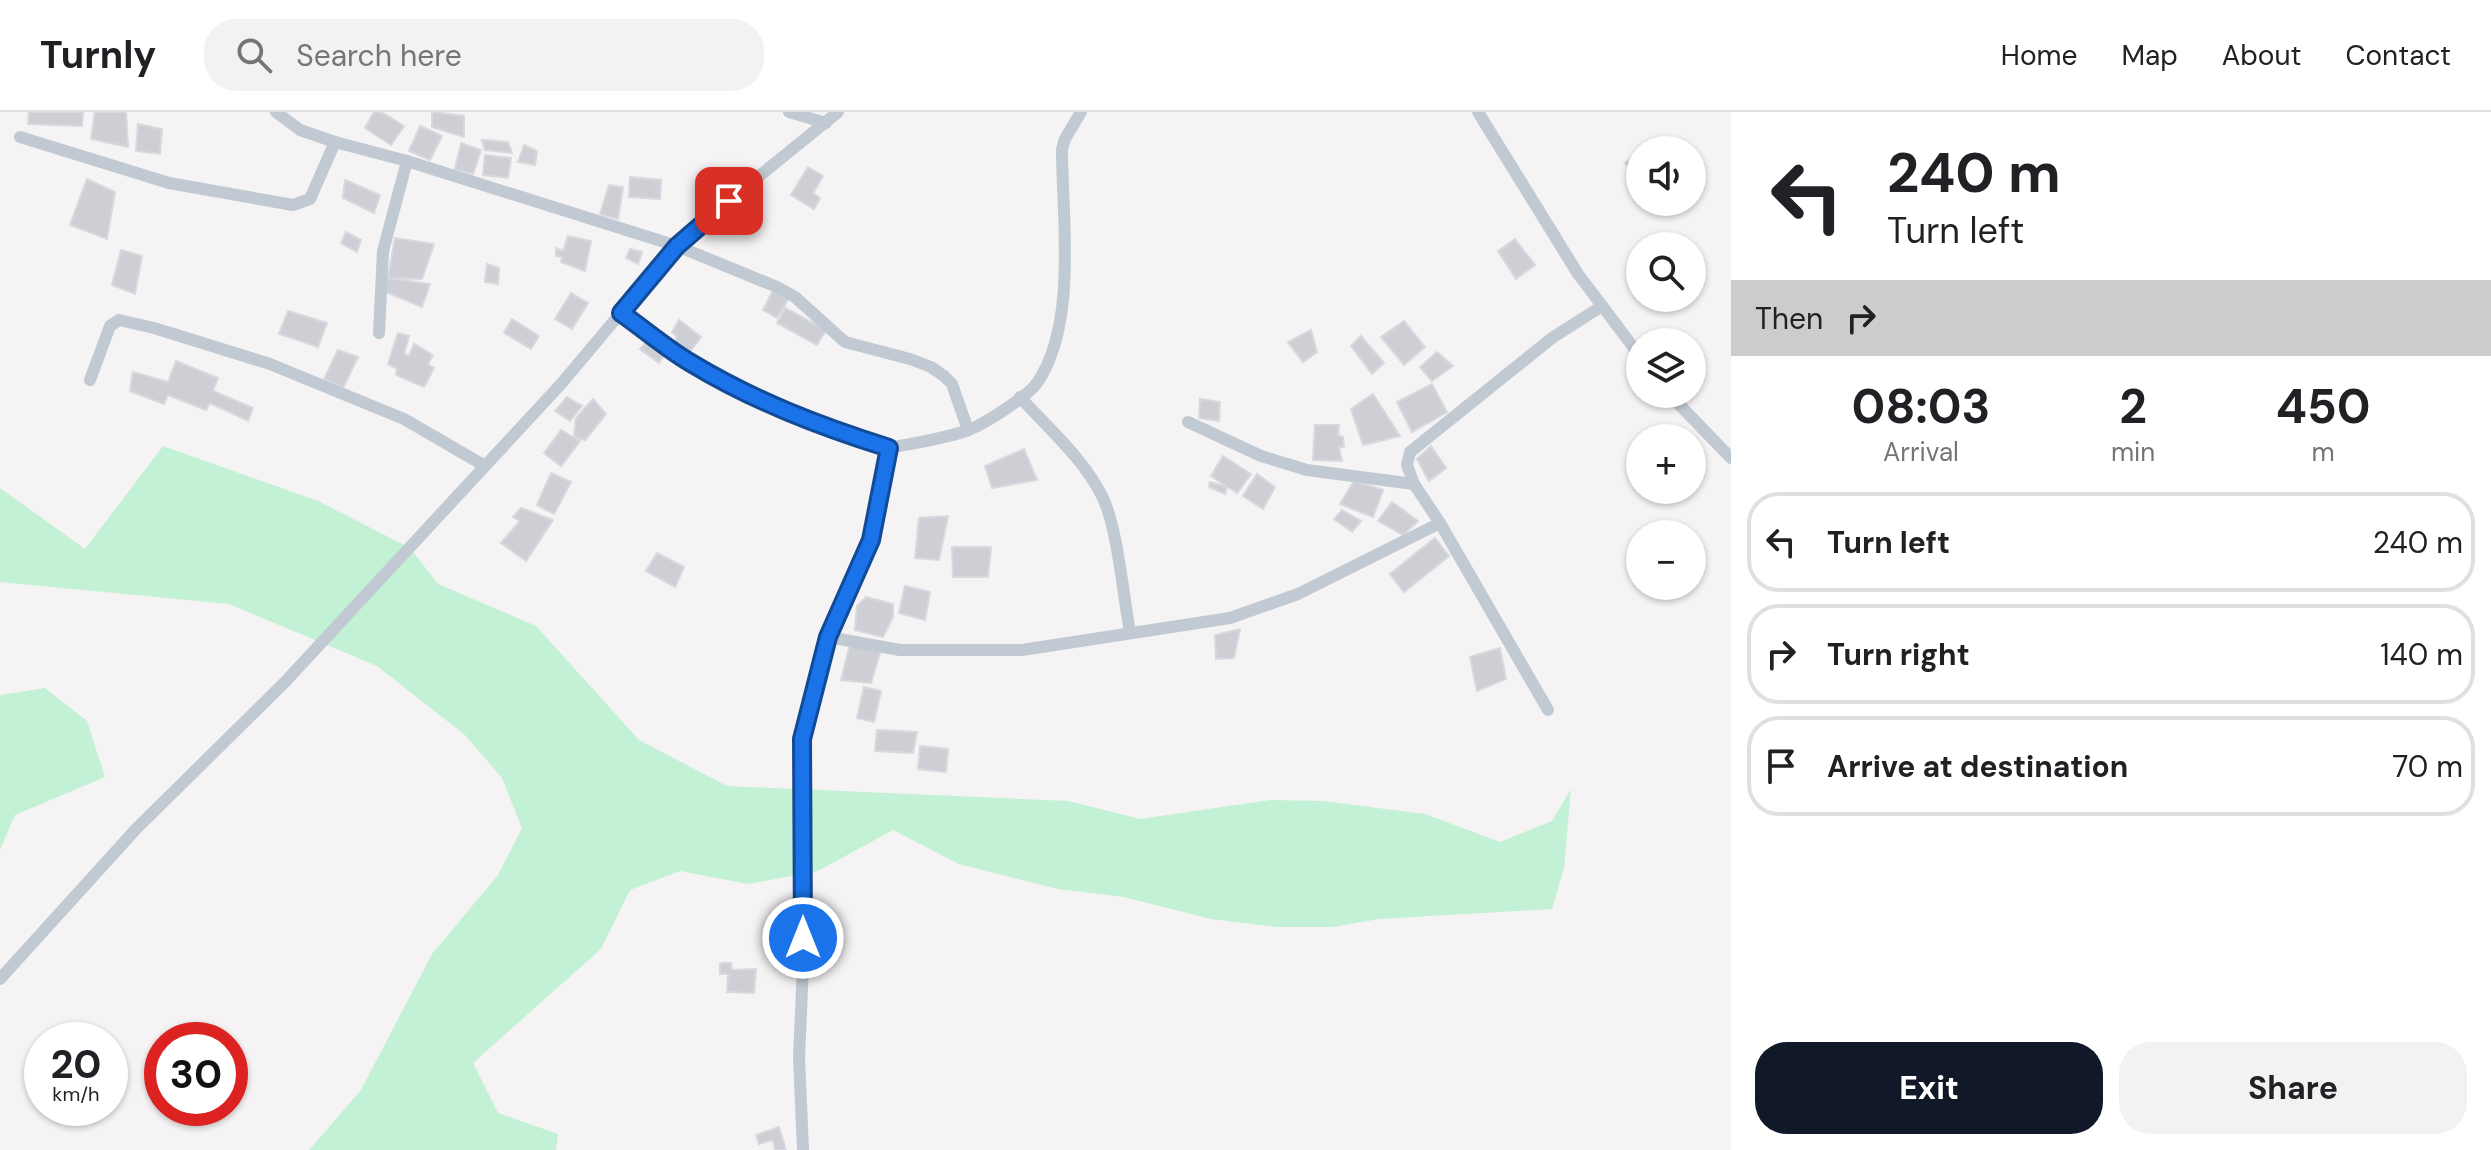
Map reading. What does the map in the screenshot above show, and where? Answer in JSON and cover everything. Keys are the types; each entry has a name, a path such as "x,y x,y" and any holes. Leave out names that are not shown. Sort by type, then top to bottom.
{"street":[{"path":"276,112 300,130 677,246 795,297 845,342 931,367 952,384 968,430"},
{"path":"789,112 826,123"},
{"path":"0,979 136,829 285,682 561,384 677,246 838,112"},
{"path":"621,313 689,362 755,399 818,426 889,448 968,430 1004,410 1036,384 1053,347 1061,312 1066,223 1062,149 1081,112"},
{"path":"1478,112 1578,274 1626,338"},
{"path":"20,137 169,183 293,205 310,199 335,142"},
{"path":"379,333 383,251 407,161"},
{"path":"1548,710 1440,523 1414,484 1407,465 1410,452 1552,338 1602,306"},
{"path":"90,380 110,326 119,320 270,364 404,419 485,466"},
{"path":"1020,397 1085,470 1103,498 1111,524 1130,632"},
{"path":"1683,408 1731,458"},
{"path":"1188,422 1261,456 1307,470 1414,484"},
{"path":"803,1150 799,1057 803,967 802,739 828,637 871,540 889,448"},
{"path":"828,637 900,650 1022,650 1230,618 1298,594 1440,523"}],"green space":[{"path":"163,446 318,501 410,548 438,584 536,626 639,740 727,786 1068,801 1140,819 1270,800 1323,801 1425,814 1500,842 1552,821 1571,789 1564,868 1552,909 1379,919 1332,927 1276,927 1211,919 1124,897 1058,889 959,864 893,830 818,871 748,884 680,871 630,890 601,949 473,1063 498,1113 558,1134 556,1150 309,1150 361,1090 432,954 498,875 522,828 502,778 465,735 377,666 229,604 0,582 0,488 85,549"},
{"path":"45,688 87,721 105,777 15,815 0,850 0,695"}],"building":[{"path":"29,112 83,112 82,126 28,124"},
{"path":"95,112 126,112 128,147 91,139"},
{"path":"374,112 381,112 404,126 391,145 365,128"},
{"path":"432,112 464,116 464,137 432,127"},
{"path":"138,124 162,129 160,154 136,151"},
{"path":"420,126 442,136 430,160 409,151"},
{"path":"482,140 508,142 512,153 485,150"},
{"path":"461,143 481,150 473,174 455,169"},
{"path":"524,145 537,151 535,165 518,162"},
{"path":"485,155 511,158 508,178 483,175"},
{"path":"808,167 823,176 813,193 820,198 814,209 791,195"},
{"path":"630,177 661,180 660,199 629,197"},
{"path":"87,179 115,192 107,239 70,225"},
{"path":"345,180 380,195 374,213 343,198"},
{"path":"609,185 623,187 618,219 600,214"},
{"path":"346,232 361,240 357,252 341,243"},
{"path":"568,236 591,241 585,271 561,262 562,257 556,256 556,248 563,251"},
{"path":"395,238 434,244 422,279 388,278"},
{"path":"1515,239 1535,265 1516,279 1498,251"},
{"path":"630,249 642,252 638,264 626,258"},
{"path":"121,250 142,256 135,294 112,285"},
{"path":"487,264 499,268 498,284 485,282"},
{"path":"388,278 430,284 422,307 386,292"},
{"path":"773,290 789,298 777,318 763,310"},
{"path":"571,293 588,303 572,329 555,319"},
{"path":"785,308 826,330 817,345 777,323"},
{"path":"288,311 327,323 318,347 279,334"},
{"path":"512,319 539,336 531,349 504,333"},
{"path":"679,320 701,337 686,357 671,347 677,337 672,332"},
{"path":"1404,321 1425,347 1404,365 1381,337"},
{"path":"1311,330 1317,352 1303,362 1288,342"},
{"path":"398,333 409,336 404,354 409,356 414,344 433,355 428,364 434,368 424,387 396,375 397,369 388,364"},
{"path":"1361,336 1384,363 1372,374 1351,346"},
{"path":"651,337 668,349 659,363 640,349"},
{"path":"338,350 358,357 343,388 324,379"},
{"path":"1437,352 1453,366 1432,381 1420,367"},
{"path":"176,361 218,378 213,391 253,408 248,421 210,403 206,410 168,395 164,404 130,391 133,372 168,382"},
{"path":"1432,384 1447,412 1412,432 1397,402"},
{"path":"1373,394 1400,436 1363,445 1351,409"},
{"path":"567,397 582,406 570,421 555,411"},
{"path":"593,399 606,414 585,440 574,437 576,418"},
{"path":"1200,399 1220,402 1219,421 1199,418"},
{"path":"1315,425 1339,425 1338,435 1343,437 1344,447 1339,447 1342,461 1313,460"},
{"path":"561,430 580,441 561,466 544,453"},
{"path":"1431,446 1446,468 1429,481 1417,459"},
{"path":"1024,449 1037,480 992,488 985,466"},
{"path":"1223,456 1251,474 1237,493 1211,476"},
{"path":"551,473 571,482 554,514 537,505"},
{"path":"1257,474 1275,487 1263,509 1243,496"},
{"path":"1354,481 1383,490 1373,517 1340,504"},
{"path":"1210,482 1227,487 1225,494 1209,487"},
{"path":"1392,502 1418,521 1403,535 1378,521"},
{"path":"521,508 553,520 526,561 501,543 520,521 513,517"},
{"path":"1342,510 1361,521 1352,532 1334,519"},
{"path":"948,516 939,560 915,558 919,518"},
{"path":"1435,538 1449,556 1404,592 1390,574"},
{"path":"952,547 991,547 988,577 953,577"},
{"path":"657,553 684,567 675,587 646,571"},
{"path":"905,586 930,592 925,620 899,613"},
{"path":"866,597 893,604 893,617 883,637 855,630 857,606"},
{"path":"1240,629 1234,658 1216,659 1215,635"},
{"path":"850,644 881,650 871,683 841,680"},
{"path":"1500,648 1506,679 1477,691 1470,657"},
{"path":"864,687 881,691 874,722 857,718"},
{"path":"877,730 917,732 913,753 875,751"},
{"path":"920,746 948,749 946,772 918,769"},
{"path":"720,963 731,963 732,970 756,969 754,993 727,992 728,974 720,974"},
{"path":"779,1127 786,1150 775,1150 773,1140 759,1144 756,1135"}],"route":[{"path":"729,201 677,246 621,313 689,362 755,399 818,426 889,448 871,540 828,637 802,739 803,938"}]}
